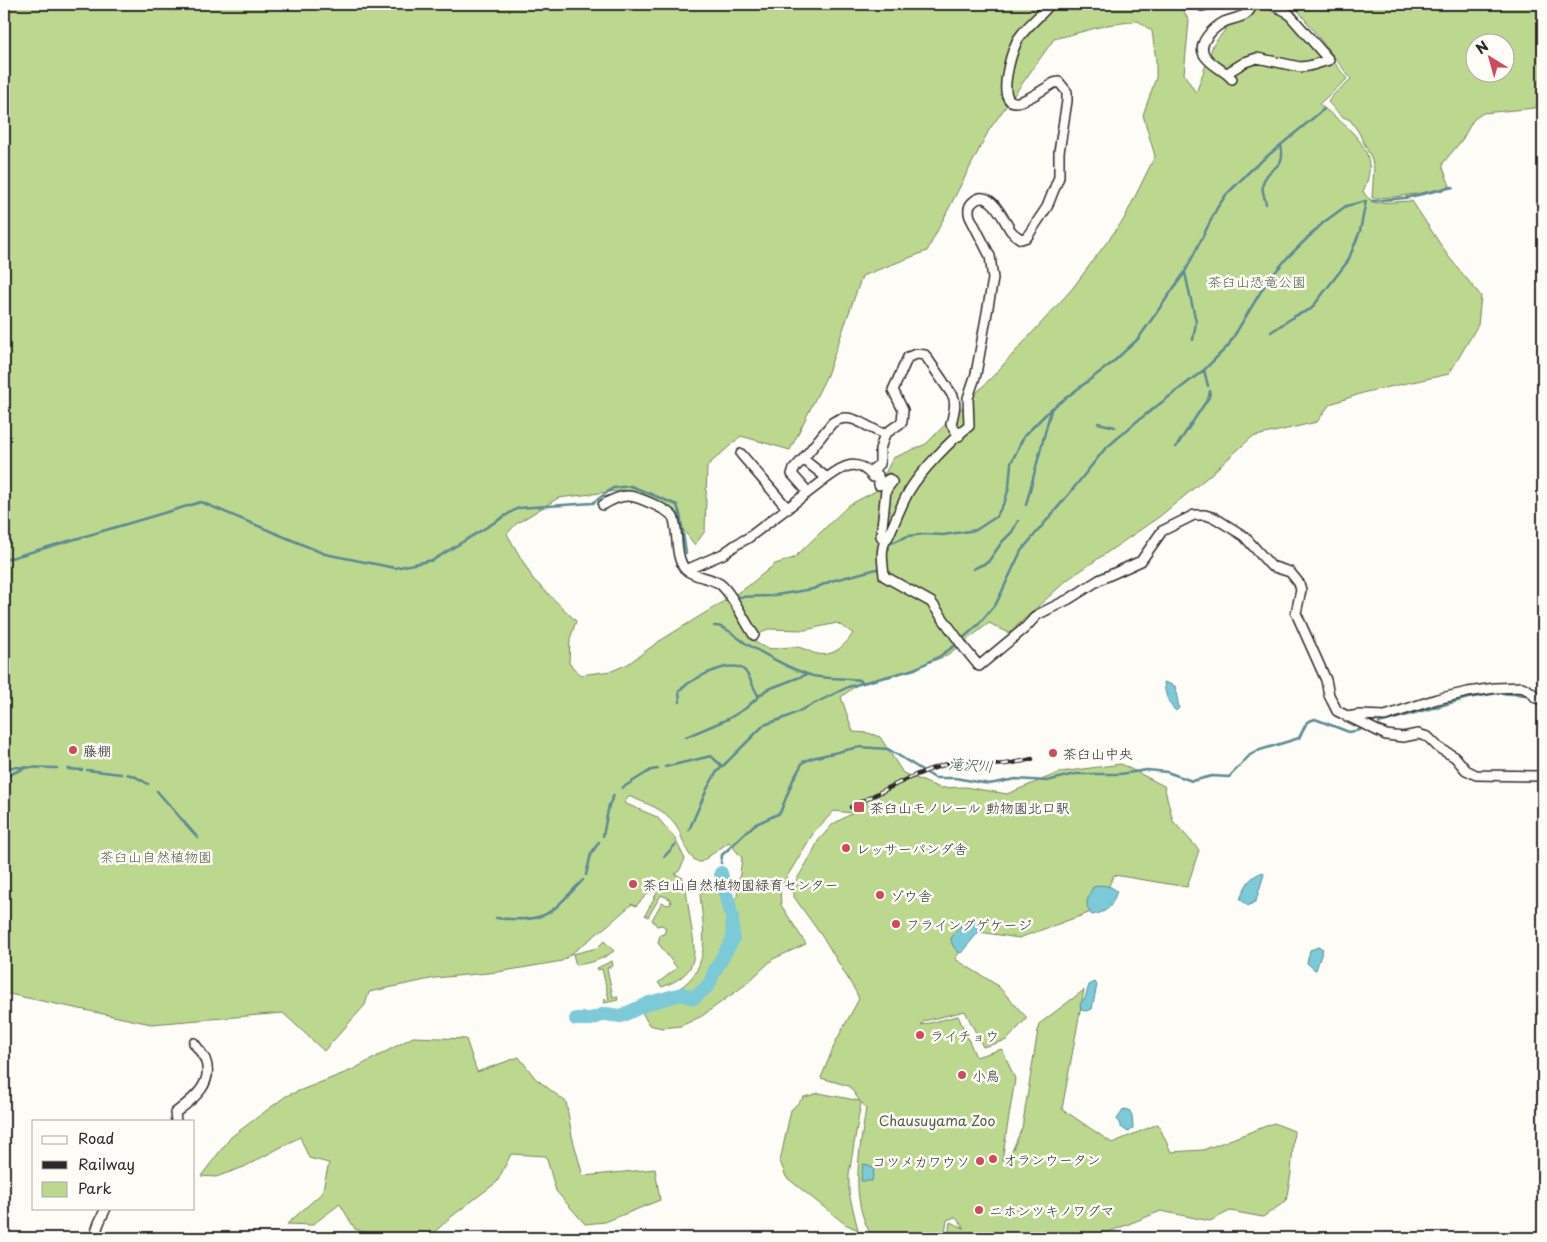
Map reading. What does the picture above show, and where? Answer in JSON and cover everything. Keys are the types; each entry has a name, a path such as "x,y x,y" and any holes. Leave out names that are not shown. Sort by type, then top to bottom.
{"street":[{"path":"1050,4 1025,30 1017,42 1011,59 1005,91 1006,97 1010,101 1016,102 1022,101 1054,82 1064,85 1067,92 1067,101 1059,152 1059,177 1047,207 1028,237 1020,239 1013,234 997,207 989,200 980,198 974,200 970,205 968,211 970,217 990,256 993,279 976,374 968,398 969,426 938,456 914,484 888,537 884,541 882,549 884,576 931,602 979,666 1025,628 1036,615 1069,599 1099,580 1141,561 1162,531 1194,515 1205,515 1215,518 1244,536 1271,566 1290,572 1299,583 1301,590 1296,613 1298,620 1326,680 1332,704 1336,711 1386,735 1403,737 1418,734 1428,736 1439,748 1455,757 1466,770 1476,775 1540,776 1543,778"},
{"path":"1199,4 1202,6 1210,4"},
{"path":"1252,4 1246,14 1223,23 1214,29 1206,39 1202,47 1205,56 1212,64 1230,76 1245,62 1257,58 1300,67 1329,60 1287,12 1271,4"},
{"path":"869,472 880,464 880,449 885,434 902,422 903,410 893,390 908,357 918,354 925,355 955,400 951,424 959,436"},
{"path":"808,492 792,474 794,469 832,423 838,419 857,420 885,434"},
{"path":"741,454 788,509"},
{"path":"803,460 826,478"},
{"path":"686,570 723,554 748,538 826,478 849,465 862,467 873,476 878,475 879,485 889,480 892,482 886,490 881,536 884,541"},
{"path":"603,505 614,499 629,496 666,510 673,516 681,562 686,570 719,583 729,594 754,635"},
{"path":"1347,717 1359,715 1385,716 1437,699 1495,688 1522,688 1531,692 1536,698 1543,700"},
{"path":"176,1120 175,1113 201,1090 208,1074 205,1060 194,1043"},
{"path":"94,1238 105,1210"}],"green space":[{"path":"4,4 1180,4 1189,21 1184,74 1196,93 1213,45 1246,4 1289,4 1347,79 1319,104 1351,131 1366,152 1369,163 1368,176 1363,191 1366,196 1375,203 1412,201 1448,256 1481,296 1478,325 1449,374 1366,392 1330,404 1317,422 1252,437 1159,517 1067,580 1009,633 989,623 946,656 890,677 861,682 841,697 853,732 868,733 880,737 903,773 940,788 965,787 1007,794 1061,772 1121,764 1164,786 1173,821 1199,850 1187,887 1114,875 1097,910 1019,938 973,931 955,959 997,985 1027,1018 1007,1040 983,1047 965,1011 924,1021 921,1025 958,1016 976,1057 1002,1049 1015,1079 1002,1160 1009,1158 1022,1128 1039,1024 1084,990 1062,1109 1112,1143 1158,1124 1171,1152 1203,1150 1274,1123 1294,1131 1291,1173 1286,1201 1263,1217 1230,1211 1210,1221 1161,1211 1094,1238 948,1238 950,1222 964,1228 955,1217 947,1220 944,1238 873,1238 865,1223 858,1191 859,1158 866,1108 861,1102 849,1174 849,1193 858,1230 845,1224 786,1177 780,1161 791,1110 804,1097 819,1093 860,1101 849,1086 821,1078 836,1041 859,999 826,942 794,897 794,884 818,841 833,824 853,813 834,811 814,832 780,888 781,905 806,944 773,959 745,985 702,1016 681,1026 662,1028 649,1025 638,1005 678,989 689,981 697,970 701,959 704,933 700,894 711,881 731,904 737,896 742,858 729,842 701,862 696,861 686,848 676,825 666,814 629,796 624,803 657,817 674,837 685,859 679,871 675,874 683,878 685,883 694,956 692,964 682,976 662,987 658,983 677,968 658,943 660,935 664,934 666,928 662,925 657,926 652,920 662,902 667,905 671,904 670,899 661,895 648,917 645,915 657,893 652,889 636,906 632,904 562,961 498,972 435,978 369,992 365,1005 324,1051 283,1013 151,1024 4,993","holes":["1138,21 1152,31 1156,60 1156,78 1143,115 1155,156 1124,219 1072,289 995,374 926,444 893,458 876,491 849,505 794,558 775,564 747,587 658,642 628,664 612,671 580,675 569,663 570,639 576,621 533,579 507,534 516,524 558,498 625,490 662,503 695,545 705,531 707,466 741,436 790,450 827,375 862,276 927,251 989,130 1054,39 1107,25","837,623 853,633 843,646 829,654 815,653 798,647 772,649 763,647 751,639 768,629 805,630"]},
{"path":"1293,4 1543,4 1543,95 1535,108 1483,113 1473,120 1462,140 1443,163 1450,186 1411,195 1372,198 1374,168 1371,157 1358,131 1350,120 1341,116 1328,102 1351,79"},
{"path":"604,941 614,951 596,961 576,965 573,954 597,948"},
{"path":"612,961 613,966 607,968 613,997 617,996 618,1000 604,1003 604,1000 609,999 602,969 598,970 597,968"},
{"path":"413,1037 466,1039 477,1072 519,1057 535,1078 566,1102 572,1136 583,1176 655,1169 660,1200 605,1222 585,1224 556,1191 546,1156 511,1154 497,1182 451,1217 428,1238 379,1238 355,1229 340,1204 312,1225 287,1224 322,1193 329,1163 309,1158 300,1137 244,1167 216,1177 201,1176 231,1137 286,1096 352,1070"}],"water":[{"path":"1164,682 1175,686 1179,708 1176,711 1170,705 1167,698"},
{"path":"1263,872 1256,901 1248,906 1240,899 1254,876"},
{"path":"1102,885 1117,891 1109,908 1092,915 1087,905 1088,898 1093,887"},
{"path":"964,922 975,922 982,925 982,928 961,953 954,947 951,938"},
{"path":"1319,947 1323,949 1315,970 1307,963 1310,950"},
{"path":"1095,982 1097,985 1092,1009 1081,1010 1080,1004 1085,998 1089,985"},
{"path":"1124,1109 1129,1110 1132,1115 1133,1128 1128,1132 1121,1127 1117,1119"},
{"path":"863,1164 869,1165 874,1169 872,1181 861,1181"}],"waterway":[{"path":"889,544 908,536 924,534 943,535 976,530 996,517 1005,501 1009,487 1011,463 1024,436 1051,409 1112,363 1138,339 1185,272 1217,208 1226,195 1253,168 1324,109"},
{"path":"1266,204 1263,184 1268,174 1279,164 1282,153 1281,145"},
{"path":"1372,201 1405,198 1453,187"},
{"path":"962,639 978,625 997,602 1021,551 1104,450 1136,422 1204,370 1228,346 1266,283 1288,257 1324,222 1346,206 1366,201 1360,231 1348,261 1311,309 1295,316 1271,332"},
{"path":"1185,273 1196,322 1193,340"},
{"path":"1204,370 1208,386"},
{"path":"1176,447 1209,397 1210,391"},
{"path":"1026,505 1051,410"},
{"path":"1098,423 1115,427"},
{"path":"4,560 201,502 325,554 395,568 433,560 518,508 593,503 613,488 631,486 677,505 686,553"},
{"path":"973,569 988,562 1002,542 1012,532 1018,521"},
{"path":"736,597 770,596 813,589 831,581 877,569"},
{"path":"714,626 727,630 747,644 796,670 813,676 860,680 862,683"},
{"path":"689,830 716,773 764,725 787,717 848,687 915,669 940,656 957,644"},
{"path":"680,702 679,691 684,686 701,676 721,668 731,667 739,667 745,671 758,695"},
{"path":"686,737 728,719 746,708 766,690 808,674"},
{"path":"1379,723 1468,698 1498,693 1527,695"},
{"name":"滝沢川","path":"721,863 722,855 754,825 780,813 793,780 803,762 812,758 859,747 888,749 935,778 955,778 989,784 1016,779 1047,781 1075,774 1120,774 1147,770 1167,772 1192,781 1212,776 1229,777 1250,755 1257,751 1299,738 1307,722 1315,719 1349,732 1360,730"},
{"path":"665,767 711,756 722,766"},
{"path":"4,767 57,768"},
{"path":"4,777 25,768"},
{"path":"68,769 82,770"},
{"path":"622,788 651,770 658,769"},
{"path":"87,770 121,774"},
{"path":"127,774 148,784"},
{"path":"157,791 198,838"},
{"path":"603,836 609,805 614,795"},
{"path":"586,875 591,854 599,842"},
{"path":"664,857 675,845"},
{"name":"滝沢川","path":"576,1019 591,1019 605,1014 621,1016 649,1003 682,994 694,998 709,985 714,972 733,939 732,917 721,873"},
{"path":"496,918 526,919 546,914 554,909 583,880"}],"railway":[{"path":"851,807 904,780 946,764 966,760 989,765 1032,759"}],"place":[{"name":"藤棚","path":"73,750"},
{"name":"茶臼山中央","path":"1053,753"},
{"name":"茶臼山モノレール 動物園北口駅","path":"859,807"},
{"name":"レッサーパンダ舎","path":"846,848"},
{"name":"茶臼山自然植物園緑育センター","path":"633,884"},
{"name":"ゾウ舎","path":"880,895"},
{"name":"フライングゲケージ","path":"896,924"},
{"name":"ライチョウ","path":"920,1035"},
{"name":"小鳥","path":"962,1075"},
{"name":"オランウータン","path":"993,1159"},
{"name":"コツメカワウソ","path":"980,1161"},
{"name":"ニホンツキノワグマ","path":"979,1210"}],"park label":[{"name":"茶臼山恐竜公園","path":"1257,281"},
{"name":"茶臼山自然植物園","path":"156,856"},
{"name":"Chausuyama Zoo","path":"937,1120"}]}
